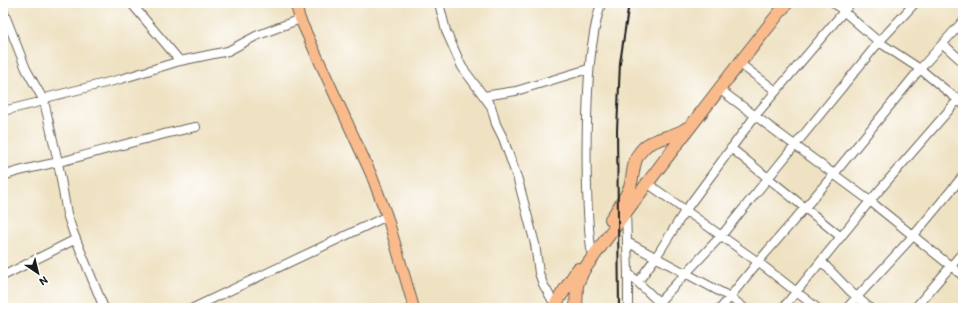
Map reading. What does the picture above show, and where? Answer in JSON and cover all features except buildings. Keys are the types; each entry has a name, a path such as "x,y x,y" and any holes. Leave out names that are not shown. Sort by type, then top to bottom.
{"highway":[{"path":"576,308 577,285 583,271 626,210 787,3"},
{"path":"554,307 627,194 633,167 636,158 641,151 653,142 675,135 693,124"}],"main road":[{"path":"295,3 300,19 370,174 387,216 414,308"}],"street":[{"path":"131,3 180,61"},
{"path":"439,3 446,31 462,67 491,106 496,124 503,138 518,180 535,244 539,273 554,307"},
{"path":"591,249 588,220 586,155 588,69 596,19 601,3"},
{"path":"783,308 870,201 961,99 880,42 834,3"},
{"path":"638,282 656,257 685,211 755,116 851,3"},
{"path":"628,273 662,305 686,273 721,236 880,42 915,3"},
{"path":"3,10 26,69 44,101 58,162 67,214 104,308"},
{"path":"3,111 44,101 49,97 180,61 228,51 256,36 300,19"},
{"path":"721,308 920,69 963,21"},
{"path":"943,44 963,62"},
{"path":"739,63 776,91"},
{"path":"484,96 516,91 588,69"},
{"path":"719,89 870,201 963,276"},
{"path":"3,176 162,134 196,127"},
{"path":"731,148 841,237"},
{"path":"847,308 914,235 963,176"},
{"path":"647,183 758,262 817,308"},
{"path":"626,210 628,308"},
{"path":"193,308 387,216"},
{"path":"3,276 76,239"},
{"path":"627,242 730,297 744,308"},
{"path":"915,308 963,252"},
{"path":"821,261 851,292 858,296 870,308"}],"railway":[{"path":"619,308 617,130 620,63 629,3"}]}
